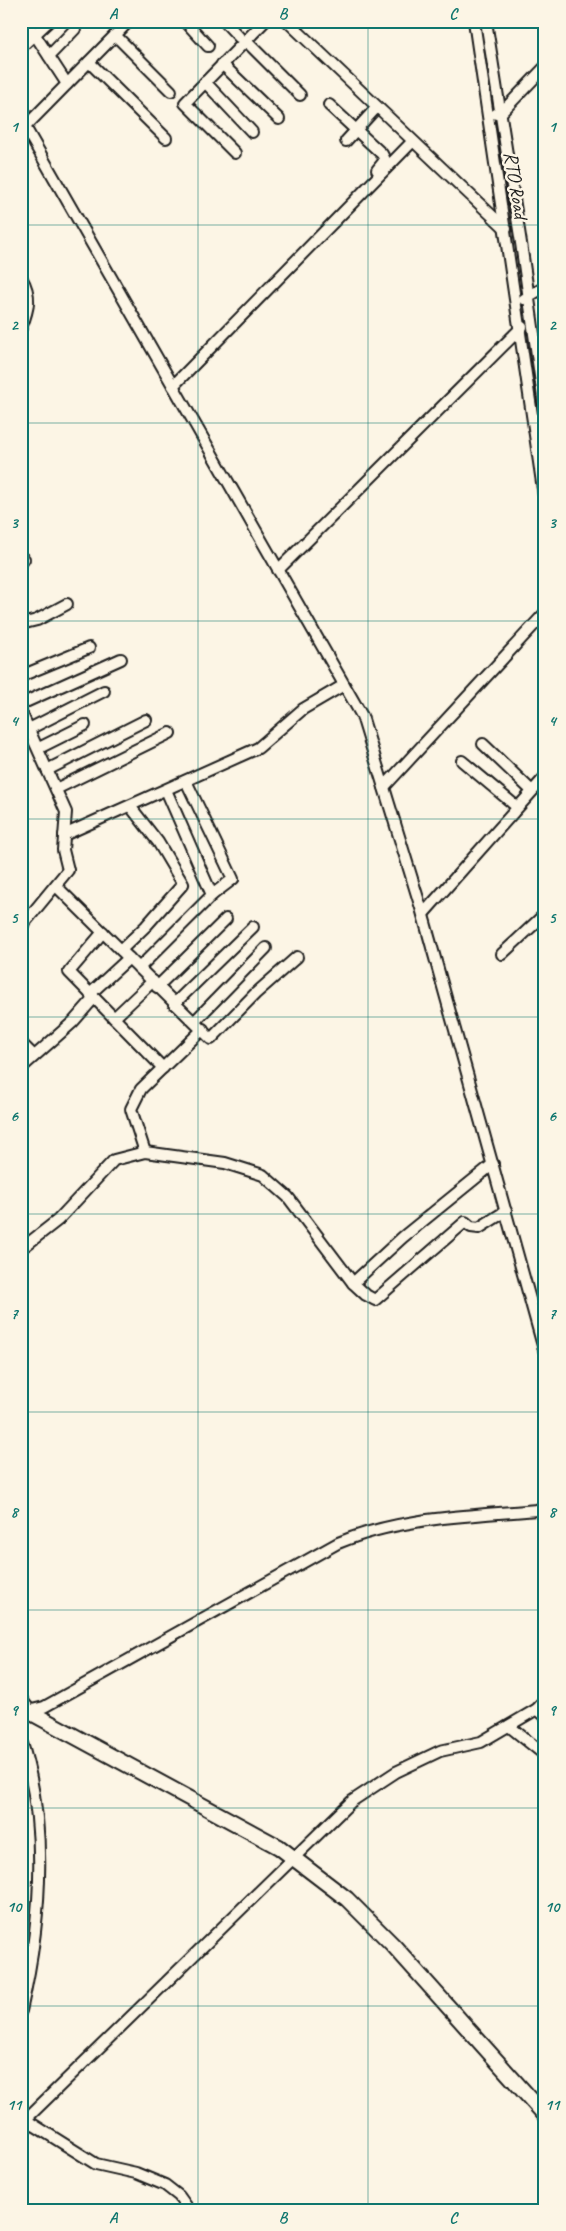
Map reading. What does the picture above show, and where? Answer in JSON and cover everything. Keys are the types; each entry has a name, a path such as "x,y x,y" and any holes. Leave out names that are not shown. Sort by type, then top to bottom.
{"main road":[{"path":"24,1706 279,1848 347,1899 380,1932 545,2115"}],"street":[{"path":"26,21 67,84"},
{"path":"21,48 48,21"},
{"path":"129,21 23,126 362,716 423,914 545,1353"},
{"path":"185,21 208,46"},
{"path":"224,21 300,95"},
{"path":"235,153 185,102 222,64 242,39 264,21"},
{"path":"287,21 412,142 521,243"},
{"name":"RTO Road","path":"474,21 505,228 518,330 545,503"},
{"name":"RTO Road","path":"486,21 545,411"},
{"path":"49,56 75,29"},
{"path":"115,35 171,91"},
{"path":"89,62 166,138"},
{"path":"222,64 279,119"},
{"path":"488,114 500,114 545,68"},
{"path":"205,82 252,132"},
{"path":"329,105 382,154 385,160 364,184"},
{"path":"346,141 377,107"},
{"path":"173,386 412,142"},
{"path":"21,277 28,288 28,308 21,328"},
{"path":"515,304 545,287"},
{"path":"278,570 531,319"},
{"path":"21,624 37,620 67,604"},
{"path":"384,787 545,613"},
{"path":"21,676 88,648"},
{"path":"21,704 121,659"},
{"path":"64,835 258,748 303,709 344,685"},
{"path":"29,729 104,691"},
{"path":"21,712 39,748 66,812 62,850 68,870 21,927"},
{"path":"48,770 146,720"},
{"path":"39,748 85,725"},
{"path":"56,789 170,733"},
{"path":"483,744 532,790"},
{"path":"462,761 517,807"},
{"path":"423,914 545,777"},
{"path":"139,968 212,895 232,879 186,781"},
{"path":"166,790 212,895"},
{"path":"121,950 146,926 183,884 158,842 130,806"},
{"path":"56,886 211,1039 255,994 297,957"},
{"path":"502,954 545,914"},
{"path":"114,1018 155,984 226,919"},
{"path":"174,1004 253,927"},
{"path":"103,932 68,972 163,1068"},
{"path":"194,1021 266,948"},
{"path":"21,1068 73,1022 92,996 129,958"},
{"path":"144,1152 130,1109 141,1089 202,1030"},
{"path":"21,1043 34,1056"},
{"path":"21,1246 26,1246 58,1220 114,1160 144,1152 225,1163 263,1176 288,1197 353,1283 366,1296 375,1300 465,1222 479,1228 506,1211"},
{"path":"353,1283 404,1237 493,1164"},
{"path":"24,1706 44,1707 338,1543 359,1534 420,1522 537,1510 545,1506"},
{"path":"189,2210 179,2196 165,2185 136,2173 96,2164 24,2118 352,1801 396,1772 440,1751 481,1742 509,1726 541,1713 545,1700"},
{"path":"509,1726 545,1756"},
{"path":"21,1740 28,1762 37,1812 39,1856 32,1953 21,2011"}]}
